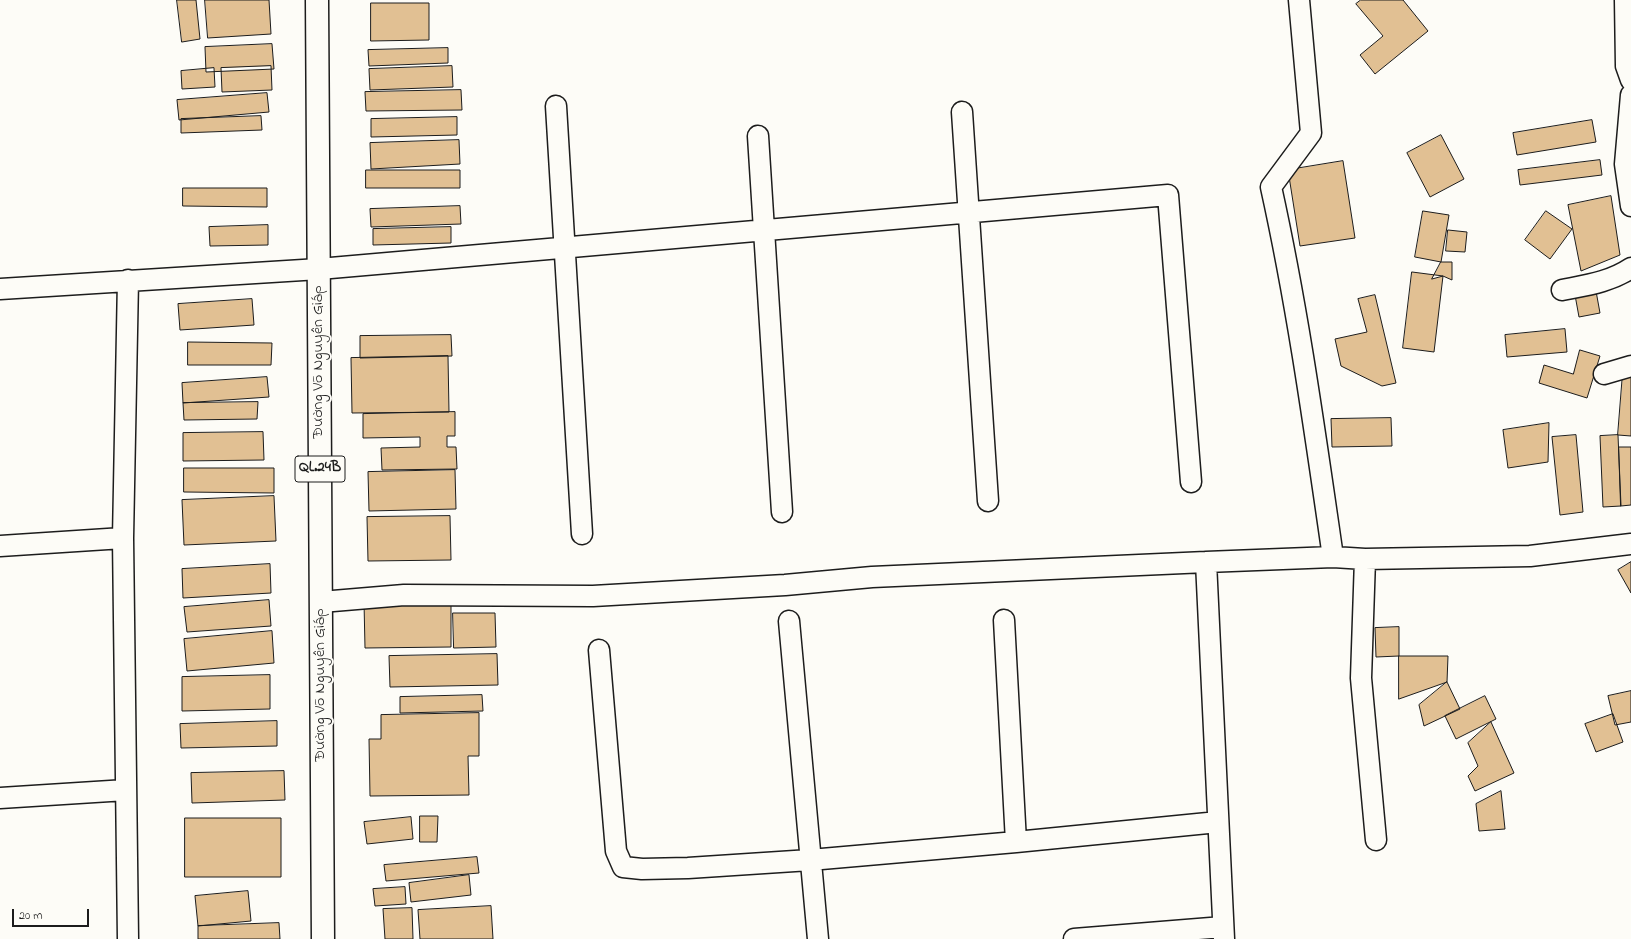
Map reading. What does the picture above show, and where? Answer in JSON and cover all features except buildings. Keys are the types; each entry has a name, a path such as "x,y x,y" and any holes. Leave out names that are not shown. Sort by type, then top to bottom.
{"main road":[{"name":"Đường Võ Nguyên Giáp","path":"317,0 323,939"}],"street":[{"path":"1299,0 1311,133 1271,187 1282,238 1308,383 1333,557"},
{"path":"1625,0 1626,66 1631,80"},
{"path":"1631,95 1625,164 1631,206"},
{"path":"556,106 582,534"},
{"path":"962,112 988,501"},
{"path":"758,136 782,512"},
{"path":"0,289 319,269 1168,195 1191,482"},
{"path":"1562,290 1601,282 1619,276 1631,268"},
{"path":"128,280 123,538 128,939"},
{"path":"1604,374 1631,366"},
{"path":"0,546 123,538"},
{"path":"321,602 404,594 593,596 785,585 872,577 1333,557 1365,559 1530,556 1631,544"},
{"path":"1365,559 1361,678 1376,840"},
{"path":"1074,939 1223,933 1206,562"},
{"path":"1004,620 1016,842"},
{"path":"789,621 818,939"},
{"path":"599,650 616,851 623,867 642,869 688,868 810,860 1218,822"},
{"path":"0,798 126,790"}]}
